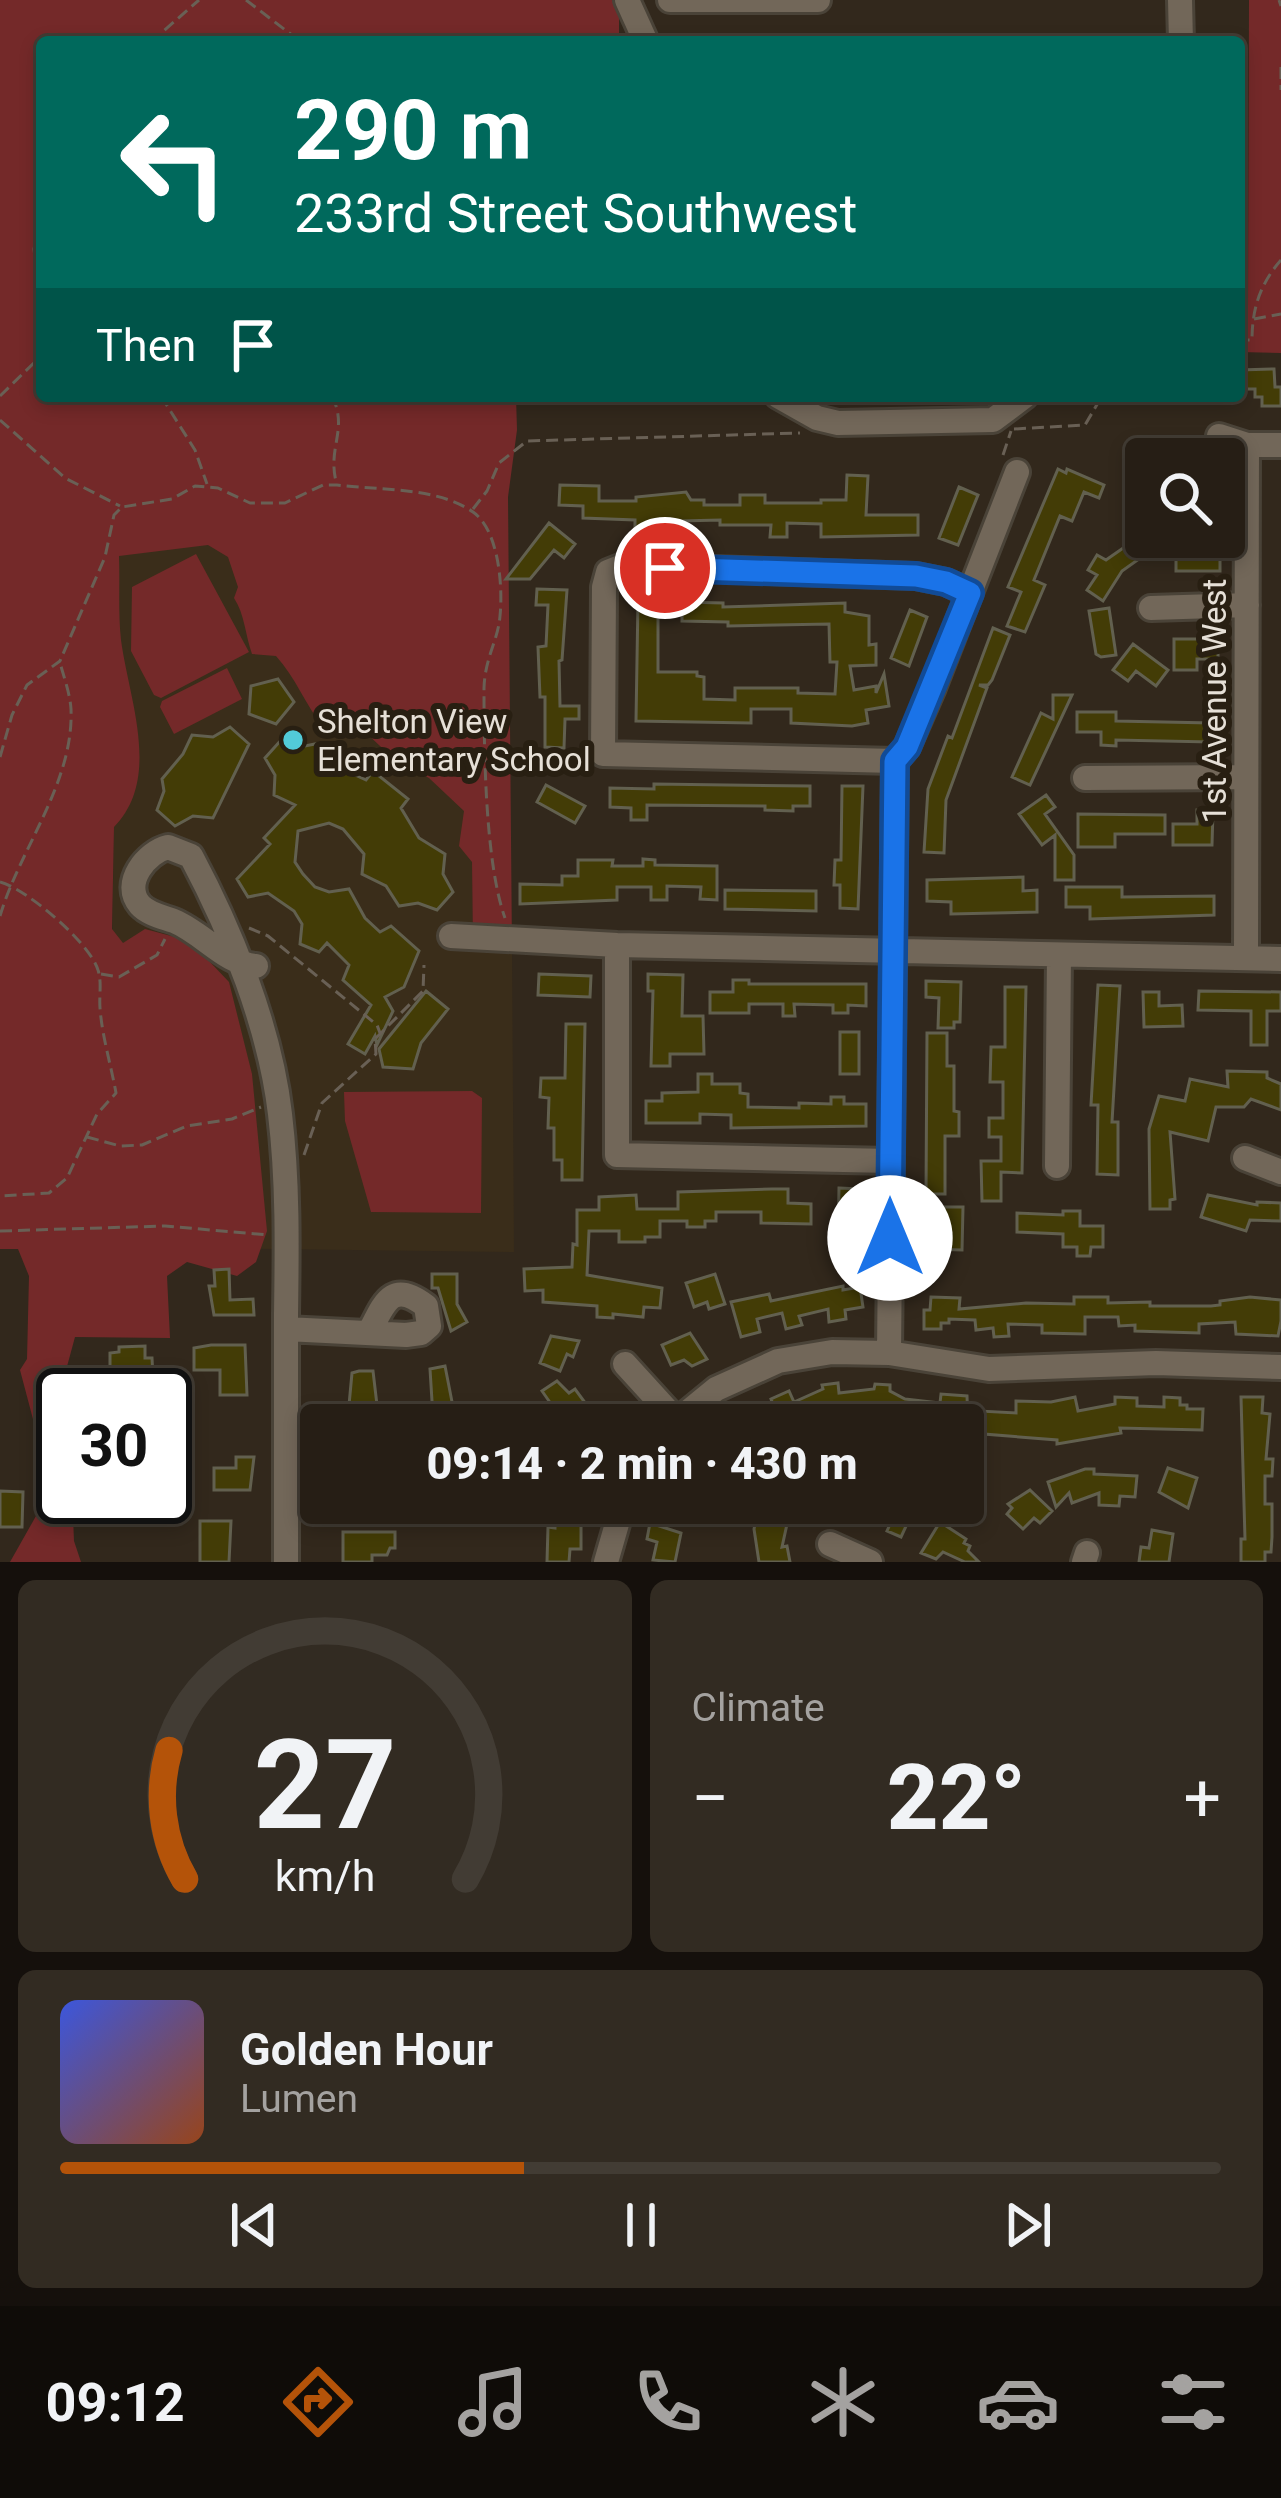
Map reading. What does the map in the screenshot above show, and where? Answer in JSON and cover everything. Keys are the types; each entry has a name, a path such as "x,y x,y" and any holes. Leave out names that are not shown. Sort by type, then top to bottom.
{"street":[{"path":"627,0 643,36"},
{"path":"670,0 818,1"},
{"path":"1180,0 1180,36"},
{"path":"789,402 838,424 993,420 1017,402"},
{"path":"1219,436 1247,445 1281,445"},
{"name":"1st Avenue West","path":"1246,958 1247,445"},
{"path":"890,1353 895,761 907,747 1017,472"},
{"path":"895,761 603,754 608,572 623,566 916,576 970,593"},
{"path":"1151,608 1247,605"},
{"path":"1085,778 1246,777"},
{"path":"247,966 206,938 142,908 134,883 146,859 168,847 191,856 247,966 270,1058 278,1099 288,1237 286,1562"},
{"path":"451,936 617,945 1281,958"},
{"path":"617,945 617,1155 890,1161"},
{"path":"1057,1166 1059,956"},
{"path":"1245,1158 1281,1172"},
{"path":"286,1329 369,1333"},
{"path":"697,1404 716,1389 778,1361 832,1352 890,1353 989,1370 1156,1364 1281,1367"},
{"path":"626,1364 659,1404"},
{"path":"607,1562 615,1524"},
{"path":"830,1544 870,1562"}],"path":[{"path":"158,36 199,0"},
{"path":"246,0 293,36"},
{"path":"1281,67 1281,91"},
{"path":"1245,340 1252,340 1252,319 1267,276 1281,260"},
{"path":"1252,319 1281,314"},
{"path":"0,396 36,361"},
{"path":"165,402 195,450 208,485"},
{"path":"335,402 340,411 339,433 331,463 337,485"},
{"path":"1012,429 1085,425 1098,402"},
{"path":"0,420 65,478 122,506 172,499 195,486 208,485 250,503 285,503 323,485 337,485 441,498 471,510 484,522 495,550 500,593 500,619 487,655 484,687 492,858 500,903 514,941"},
{"path":"471,510 487,491 499,464 526,441 800,433"},
{"path":"0,757 12,715 28,685 60,661 104,557 114,514 122,506"},
{"path":"0,916 62,772 71,710 60,661"},
{"path":"0,882 10,884 52,915 92,956 99,973 100,1011 116,1093 97,1114 67,1178 49,1193 0,1196"},
{"path":"99,973 119,977 157,955 174,921"},
{"path":"236,922 268,936 377,1025 380,1035"},
{"path":"301,1162 322,1103 376,1054 375,1039 424,991 424,965"},
{"path":"85,1137 120,1146 142,1145 188,1126 232,1119 278,1099"},
{"path":"0,1232 165,1226 288,1237"}],"shaded area":[{"path":"0,0 619,0 619,36 36,36 36,402 516,402 508,497 512,950 473,949 472,862 459,846 464,811 429,778 395,760 364,731 323,727 276,656 252,654 234,598 238,587 228,557 208,545 119,556 121,640 139,762 128,807 114,827 112,929 123,943 145,929 190,941 229,982 252,1074 267,1231 256,1262 237,1276 187,1262 167,1276 170,1338 75,1337 67,1368 36,1368 36,1431 20,1370 27,1359 29,1276 18,1249 0,1249"},
{"path":"1249,0 1281,0 1281,353 1245,352"},
{"name":"Shelton View Elementary School","path":"119,522 468,531 473,949 512,950 514,1252 107,1247"},
{"path":"196,554 249,652 161,698 154,695 131,651 132,587"},
{"path":"227,668 242,699 174,734 160,707 162,701"},
{"path":"472,1091 482,1098 481,1213 371,1212 345,1121 344,1092"},
{"path":"36,1516 36,1524 73,1524 81,1562 10,1562"}],"building":[{"path":"1274,369 1281,406 1262,406 1255,389 1245,389 1245,370"},
{"path":"1058,469 1104,485 1099,498 1084,492 1072,521 1060,516 1034,580 1045,585 1025,632 1007,626 1021,592 1008,587"},
{"path":"847,475 868,476 866,515 918,515 918,535 821,537 821,524 787,523 787,537 770,537 771,525 720,525 720,520 680,521 680,534 635,533 635,520 583,518 583,506 559,505 560,485 599,486 599,501 636,501 636,497 686,492 691,500 704,500 704,505 740,505 740,495 765,495 765,503 821,503 846,500"},
{"path":"959,487 978,495 958,545 939,538"},
{"path":"549,523 575,544 564,558 554,550 530,579 506,579"},
{"path":"1125,547 1125,558 1140,558 1122,571 1103,601 1087,590 1097,575 1088,570 1097,555 1106,560"},
{"path":"1176,558 1220,558 1220,571 1176,571"},
{"path":"644,584 658,585 658,672 697,672 704,677 704,699 735,700 735,688 798,688 798,693 835,694 837,662 830,662 829,624 728,626 728,622 682,621 682,602 723,603 723,607 845,603 845,612 869,616 869,645 876,644 876,665 850,666 854,690 876,686 876,693 884,674 889,706 866,710 868,723 852,726 791,723 791,709 751,709 751,723 636,721 638,600 644,600"},
{"path":"537,589 567,590 559,661 560,706 579,706 579,719 565,719 564,748 545,747 538,647 546,646 548,605 536,605"},
{"path":"1109,608 1116,655 1101,657 1096,654 1089,611"},
{"path":"910,610 927,617 909,666 891,658"},
{"path":"993,628 1010,635 992,680 979,685 987,688 946,800 944,853 924,852 928,789"},
{"path":"1174,639 1218,639 1218,659 1197,659 1197,670 1174,670"},
{"path":"1133,644 1168,670 1156,686 1136,671 1128,681 1113,670"},
{"path":"278,679 294,702 276,724 249,714 251,686"},
{"path":"1053,695 1072,695 1030,785 1012,777 1041,713 1053,719"},
{"path":"1077,712 1116,712 1116,721 1211,723 1211,742 1116,740 1116,746 1101,745 1101,732 1077,732"},
{"path":"230,727 249,744 213,818 193,816 175,826 157,810 164,791 162,779 192,735 213,737"},
{"path":"282,739 300,747 320,743 338,767 366,780 373,771 408,799 401,808 419,838 445,854 443,874 453,892 437,910 418,903 399,906 386,886 362,874 364,854 343,829 329,823 298,831 295,862 315,887 329,892 349,889 365,918 380,932 391,926 419,951 404,987 385,997 393,1011 377,1045 375,1036 365,1054 348,1044 371,1005 343,980 349,965 327,943 319,952 300,944 302,924 294,911 268,893 248,897 237,879 270,844 264,838 295,805 274,795 275,775 265,758"},
{"path":"654,784 810,786 810,806 793,806 793,811 765,810 765,806 647,805 647,820 631,820 631,808 610,807 610,788 654,789"},
{"path":"546,785 585,806 575,823 537,802"},
{"path":"842,786 863,786 858,909 840,908 840,885 834,885 835,860 841,860"},
{"path":"1046,795 1055,807 1045,814 1074,855 1074,880 1055,880 1055,835 1042,845 1019,814"},
{"path":"1197,810 1213,811 1212,845 1173,845 1173,824 1197,824"},
{"path":"1078,814 1165,815 1165,834 1115,834 1115,847 1078,847"},
{"path":"643,859 655,860 655,865 717,866 717,900 700,899 701,887 667,886 667,900 651,900 651,887 617,887 617,900 520,904 520,884 562,885 562,876 578,876 578,860 643,866"},
{"path":"1023,877 1023,891 1037,890 1037,912 951,914 951,902 927,901 927,880"},
{"path":"1066,887 1122,887 1122,897 1214,896 1214,915 1090,919 1090,907 1066,907"},
{"path":"725,890 816,891 816,911 725,909"},
{"path":"539,974 591,976 590,997 538,995"},
{"path":"648,974 683,975 682,1016 703,1016 704,1054 670,1054 670,1066 651,1066 653,991 648,991"},
{"path":"733,980 866,984 866,1006 848,1005 848,1013 833,1013 833,1005 794,1004 795,1016 783,1016 783,1004 749,1004 749,1013 710,1013 710,992 733,992"},
{"path":"926,981 961,982 960,1022 954,1022 954,1028 938,1028 939,998 926,997"},
{"path":"1098,985 1120,986 1112,1122 1118,1122 1118,1175 1097,1174 1098,1105 1091,1105"},
{"path":"1005,987 1026,987 1022,1173 1001,1172 1001,1201 982,1201 981,1161 1001,1161 1001,1137 989,1137 989,1118 1003,1118 1003,1082 990,1082 991,1047 1005,1047"},
{"path":"426,991 448,1009 421,1043 413,1069 383,1067 379,1049"},
{"path":"1199,991 1281,992 1281,1011 1267,1011 1267,1045 1251,1045 1251,1011 1198,1010"},
{"path":"1143,992 1159,992 1159,1006 1182,1005 1183,1026 1144,1027"},
{"path":"566,1024 585,1024 582,1180 562,1180 562,1160 554,1160 554,1128 548,1128 549,1098 540,1097 541,1078 565,1078"},
{"path":"840,1032 859,1032 859,1074 840,1074"},
{"path":"927,1033 947,1033 947,1066 954,1066 959,1136 945,1136 945,1194 926,1194"},
{"path":"1227,1071 1267,1072 1267,1078 1281,1084 1281,1110 1251,1099 1244,1107 1216,1107 1208,1141 1170,1132 1175,1199 1170,1200 1170,1209 1150,1209 1149,1129 1159,1096 1185,1101 1190,1079 1228,1087"},
{"path":"698,1074 712,1074 712,1084 740,1084 740,1093 748,1094 748,1107 799,1108 799,1103 831,1104 831,1097 844,1097 844,1104 866,1104 866,1126 731,1128 731,1115 700,1114 700,1123 646,1123 646,1101 662,1101 662,1093 698,1092"},
{"path":"839,1188 860,1189 859,1242 838,1242"},
{"path":"788,1189 788,1203 811,1204 811,1224 761,1223 761,1212 716,1212 716,1221 705,1221 705,1227 660,1221 660,1237 645,1237 645,1242 619,1242 619,1231 589,1231 587,1275 662,1288 660,1308 644,1307 643,1317 597,1317 597,1306 543,1302 543,1290 525,1291 524,1269 572,1267 577,1210 599,1210 599,1197 636,1195 637,1209 678,1209 678,1192"},
{"path":"1208,1195 1257,1205 1281,1203 1281,1221 1250,1220 1246,1231 1201,1217"},
{"path":"942,1207 963,1207 962,1250 928,1249 929,1233 941,1233"},
{"path":"1063,1211 1080,1211 1080,1226 1103,1226 1103,1247 1091,1247 1090,1256 1077,1256 1077,1247 1063,1247 1063,1234 1017,1232 1017,1213 1063,1215"},
{"path":"229,1269 230,1300 253,1299 254,1315 214,1315 209,1286 215,1286 214,1270"},
{"path":"432,1274 457,1274 457,1304 467,1322 451,1331 438,1288 432,1288"},
{"path":"715,1274 725,1304 709,1309 707,1302 694,1307 686,1283"},
{"path":"843,1286 843,1290 860,1287 863,1307 845,1310 846,1319 829,1322 828,1309 799,1316 802,1325 786,1329 782,1313 757,1319 760,1332 741,1337 731,1302 769,1294 771,1301"},
{"path":"931,1297 960,1298 959,1309 1074,1304 1074,1297 1108,1297 1108,1303 1150,1302 1150,1306 1211,1306 1250,1297 1281,1300 1281,1321 1278,1336 1236,1334 1235,1322 1199,1324 1199,1333 1135,1331 1135,1325 1119,1326 1118,1317 1085,1317 1085,1334 1042,1333 1042,1325 1008,1324 1009,1336 994,1337 993,1328 976,1330 975,1320 949,1319 941,1323 941,1329 924,1329 924,1310 930,1310"},
{"path":"690,1333 707,1359 692,1366 684,1360 671,1365 662,1345"},
{"path":"551,1336 579,1341 560,1371 540,1363"},
{"path":"245,1345 247,1395 220,1395 220,1370 194,1370 194,1348"},
{"path":"145,1346 145,1358 152,1358 153,1368 110,1368 110,1353 119,1352 119,1347"},
{"path":"445,1366 452,1404 432,1404 430,1369"},
{"path":"373,1371 377,1404 349,1404 352,1373"},
{"path":"557,1381 569,1393 575,1389 586,1404 551,1404 542,1391"},
{"path":"838,1383 839,1393 890,1385 890,1391 905,1399 940,1403 941,1394 967,1396 967,1404 773,1404 771,1399 789,1391 794,1402 823,1389 822,1385"},
{"path":"1075,1397 1078,1411 1115,1404 1115,1397 1137,1398 1137,1406 1164,1407 1164,1397 1180,1398 1180,1405 1187,1409 1203,1409 1202,1430 1120,1428 1121,1433 1057,1444 1057,1440 984,1434 984,1411 1016,1413 1016,1401"},
{"path":"1241,1397 1263,1397 1262,1413 1270,1414 1266,1459 1273,1459 1272,1476 1265,1476 1265,1504 1272,1504 1272,1537 1265,1562 1241,1562 1241,1539 1245,1539"},
{"path":"236,1457 254,1457 250,1490 214,1490 214,1468 236,1468"},
{"path":"1168,1468 1197,1478 1188,1508 1159,1492"},
{"path":"1094,1469 1094,1474 1137,1476 1135,1497 1120,1496 1119,1506 1099,1505 1099,1493 1072,1503 1069,1493 1056,1507 1048,1482"},
{"path":"1030,1490 1052,1511 1040,1523 1034,1518 1023,1529 1007,1514 1012,1508 1008,1504"},
{"path":"0,1491 23,1492 22,1527 0,1527"},
{"path":"200,1521 231,1521 229,1562 200,1562"},
{"path":"555,1524 581,1524 581,1549 570,1549 569,1562 547,1562 548,1527 555,1528"},
{"path":"650,1524 681,1533 675,1562 653,1560 657,1542 647,1539"},
{"path":"755,1524 787,1524 782,1547 787,1546 790,1562 759,1562"},
{"path":"890,1524 907,1524 901,1537 887,1531"},
{"path":"943,1524 966,1539 968,1551 979,1562 965,1562 943,1552 936,1559 921,1553"},
{"path":"1152,1530 1173,1534 1169,1562 1139,1562 1141,1547 1149,1548"},
{"path":"343,1532 395,1532 395,1548 387,1555 372,1555 372,1562 343,1562"}],"place":[{"name":"Shelton View Elementary School","path":"293,740"}],"route":[{"path":"665,568 916,576 970,593 907,747 895,761 890,1238"}]}
